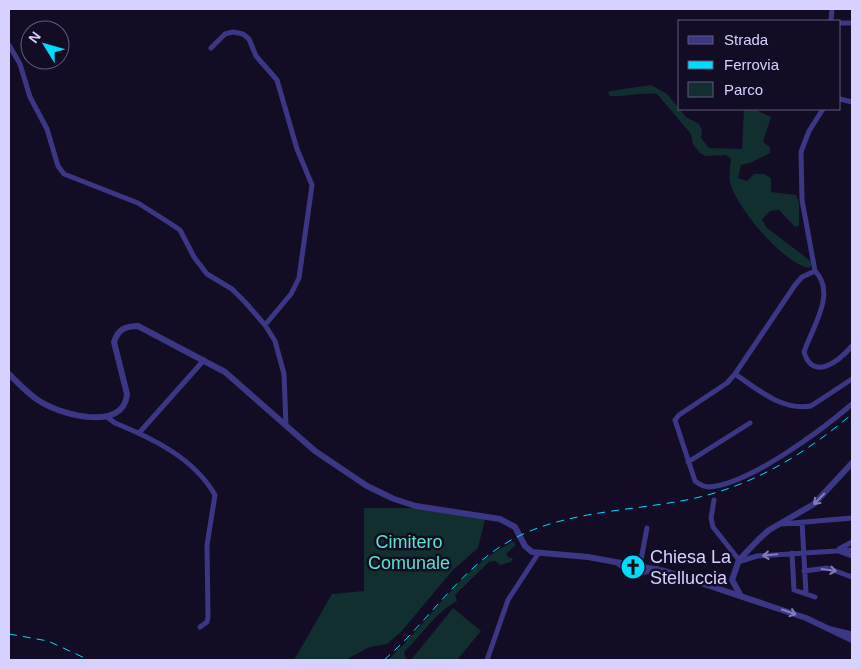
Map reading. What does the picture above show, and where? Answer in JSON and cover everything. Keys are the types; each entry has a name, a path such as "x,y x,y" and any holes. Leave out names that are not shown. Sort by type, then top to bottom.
{"street":[{"path":"211,48 225,34 233,32 243,34 249,39 256,56 277,80 297,149 312,185 299,278 291,294 265,324"},
{"path":"9,45 20,64 30,97 47,128 58,166 64,174 138,203 180,230 194,257 207,274 232,289 265,324 275,341 284,374 286,426"},
{"path":"822,110 809,131 801,152 802,200 815,271 824,283 824,302 804,352 807,359 815,367 824,368 844,356 852,346"},
{"path":"815,271 802,277 795,285 735,374 726,383 679,415 675,420 695,481 707,488 751,472 782,456 809,438 852,404"},
{"path":"107,417 122,410 126,402 125,386 114,342 116,334 129,326 138,326 204,360 235,380 286,426 339,468 367,486 405,504 500,519 511,524 518,531 527,549 538,554 588,557 657,569 806,618 852,640"},
{"path":"139,432 204,360"},
{"path":"9,374 33,396 53,408 74,414 107,417 139,432 169,448 201,476 215,495 208,545 208,617 207,622 200,627"},
{"path":"735,374 777,401 804,407 811,406 852,379"},
{"path":"688,462 750,422"},
{"path":"742,597 732,583 732,574 738,561 769,530 814,504 852,464"},
{"path":"714,500 710,518 713,527 738,561"},
{"path":"782,524 852,518"},
{"path":"802,522 806,593"},
{"path":"640,565 648,528"},
{"path":"836,550 852,542"},
{"path":"836,550 852,556"},
{"path":"738,561 757,556 852,550"},
{"path":"792,553 794,590 815,597"},
{"path":"487,660 508,600 538,554"},
{"path":"616,562 638,573 657,569"},
{"path":"804,571 828,568 852,577"},
{"path":"722,590 732,583"},
{"path":"830,629 852,634"}],"green space":[{"path":"651,85 667,94 678,107 678,110 699,124 702,130 701,138 709,148 742,149 744,110 756,110 771,117 763,142 770,147 770,153 750,163 741,165 738,178 747,181 754,174 764,174 771,178 771,192 796,195 799,203 799,226 795,227 779,210 770,211 762,219 767,228 812,263 810,268 800,265 788,257 762,233 751,219 734,193 730,182 731,159 726,155 705,156 700,153 693,144 691,134 657,94 610,96 608,93 610,91"},
{"name":"Cimitero Comunale","path":"364,508 417,508 485,519 478,548 453,570 401,632 387,644 370,647 345,660 294,660 332,594 364,591"},
{"path":"515,541 515,546 506,554 509,558 513,558 511,562 500,565 495,561 489,562 455,595 457,601 436,617 404,652 406,660 388,660 404,645 462,579 496,552"},
{"path":"453,608 481,631 457,660 411,660"}],"railway":[{"path":"384,660 469,572 507,542 530,531 568,519 686,500 732,487 775,468 795,456 852,414"},
{"path":"9,634 48,641 89,660"}],"place":[{"name":"Chiesa La Stelluccia","path":"633,567"}]}
